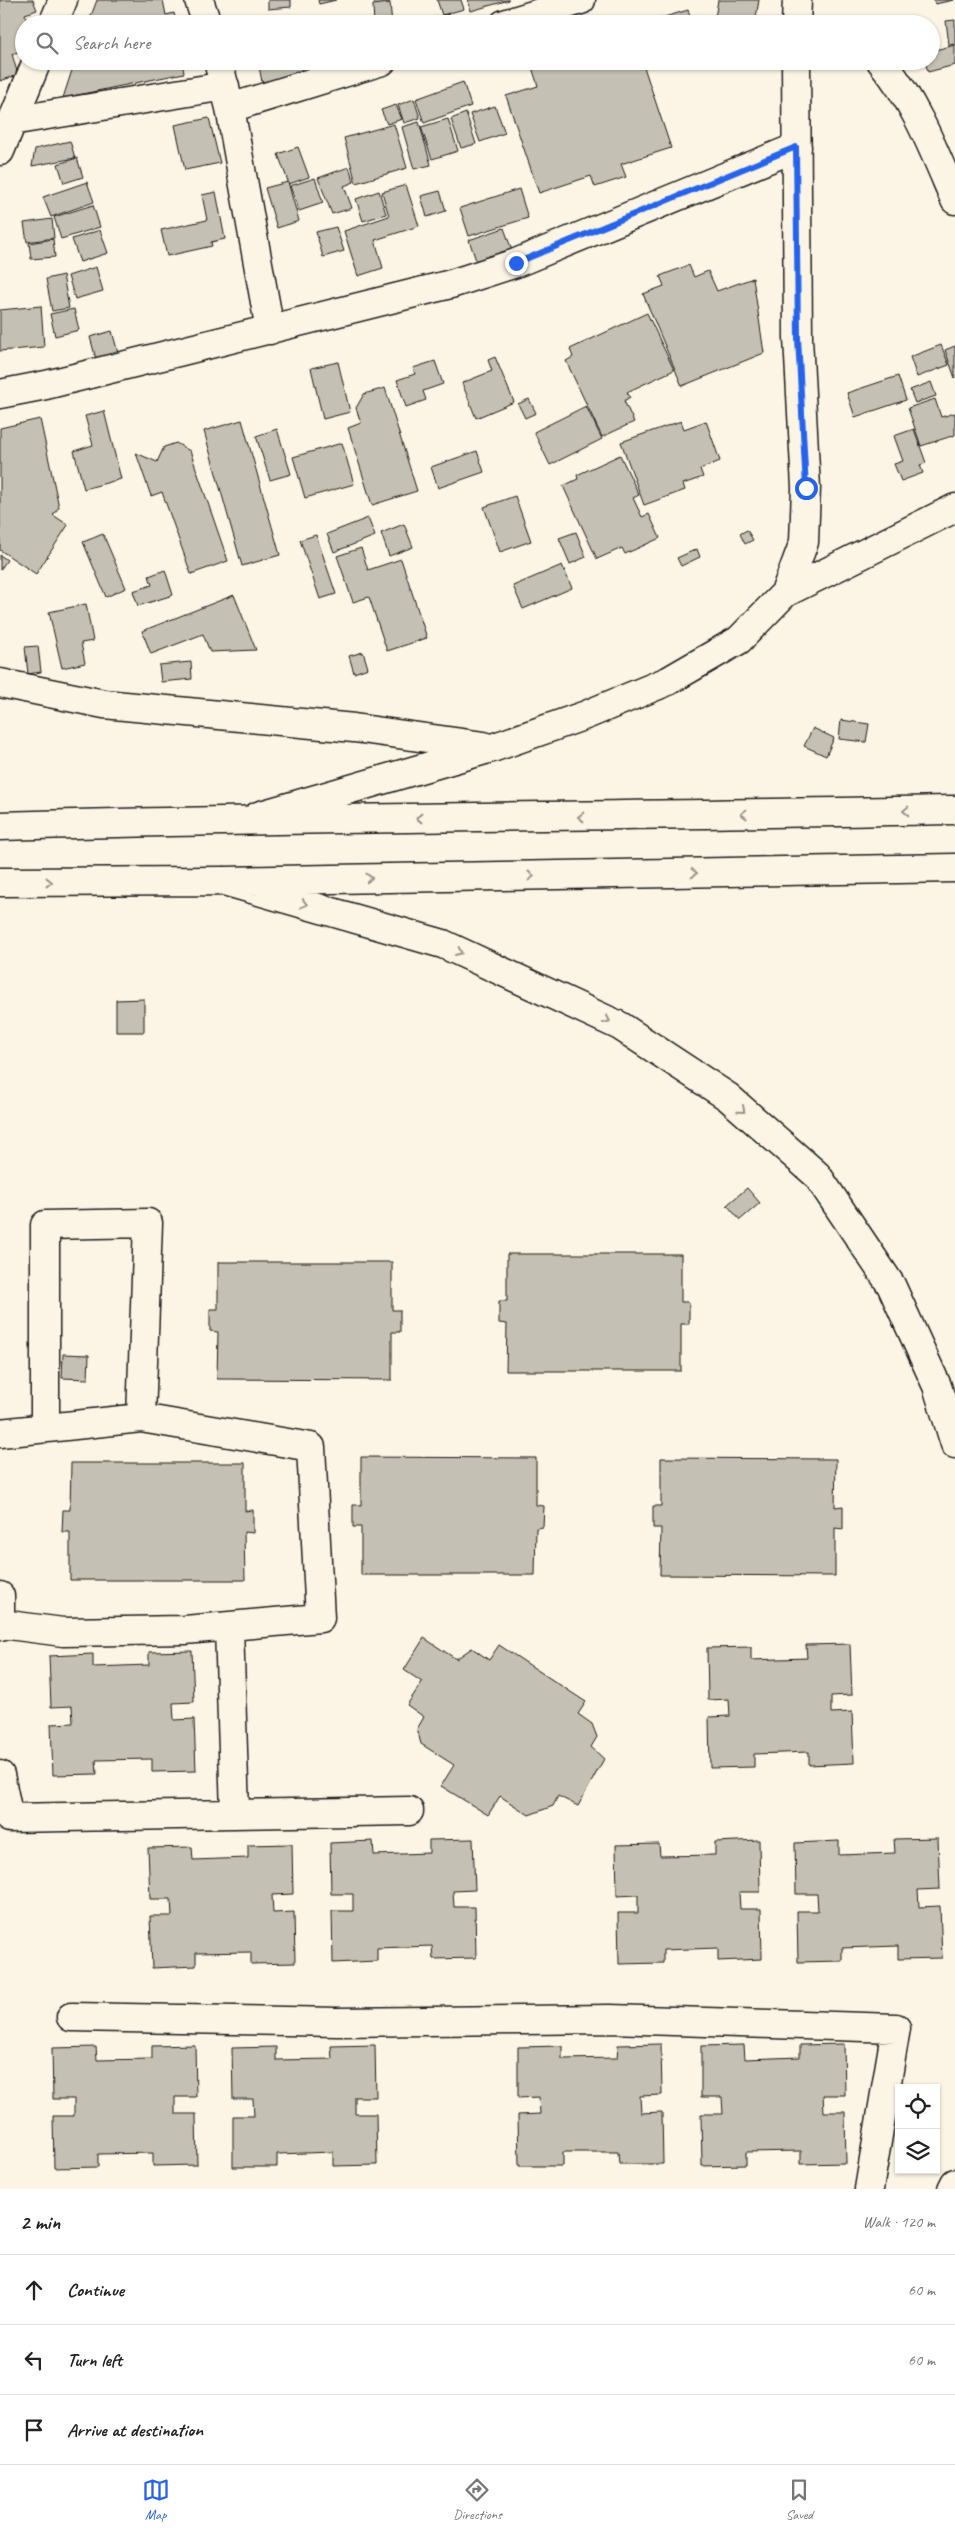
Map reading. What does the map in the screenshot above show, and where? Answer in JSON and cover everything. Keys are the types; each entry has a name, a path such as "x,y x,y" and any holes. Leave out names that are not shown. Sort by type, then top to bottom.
{"main road":[{"path":"57,15 63,0"},
{"path":"199,0 203,15"},
{"path":"533,15 581,0"},
{"path":"0,151 33,70"},
{"path":"11,121 323,70"},
{"path":"785,593 804,542 806,488 798,338 796,70"},
{"path":"888,70 899,83 924,126 955,200"},
{"path":"225,85 270,330"},
{"path":"0,394 46,385 451,284 516,263 796,147"},
{"path":"250,819 495,747 586,716 668,681 739,640 785,593 955,508"},
{"path":"0,684 104,704 354,728 495,747"},
{"path":"0,826 250,819 955,810"},
{"path":"0,882 224,881 955,868"},
{"path":"224,881 443,944 620,1026 728,1097 817,1175 891,1285 937,1386 955,1444"},
{"path":"45,1428 45,1224 148,1223 141,1418"},
{"path":"0,1434 141,1418 311,1447 320,1618 185,1630 63,1632 0,1625 0,1596"},
{"path":"229,1626 235,1813"},
{"path":"0,1775 9,1818 409,1811"},
{"path":"71,2017 338,2022 610,2019 896,2028 869,2189"},
{"path":"952,2189 955,2183"}],"building":[{"path":"0,0 33,0 37,10 25,15 15,15 15,53 12,54 15,70 18,75 0,81"},
{"path":"97,0 163,0 166,15 91,15"},
{"path":"268,0 291,0 291,7 268,9"},
{"path":"318,0 336,0 319,4"},
{"path":"374,0 390,0 390,2 374,3"},
{"path":"437,0 461,0 464,9 442,15"},
{"path":"468,0 509,0 471,11"},
{"path":"718,0 759,0 756,15 716,15"},
{"path":"934,0 954,0 935,4"},
{"path":"390,3 391,15 374,15 373,5"},
{"path":"688,10 689,15 671,15"},
{"path":"955,20 955,44 949,45 946,21"},
{"path":"955,45 955,65 940,69 940,49"},
{"path":"72,70 184,70 184,73 63,98"},
{"path":"260,70 301,70 302,74 262,82"},
{"path":"533,70 645,70 671,148 621,164 626,177 595,187 591,176 539,193 506,96 538,86"},
{"path":"463,82 471,106 424,123 416,99"},
{"path":"414,99 420,118 404,123 398,105"},
{"path":"396,105 402,119 387,124 381,110"},
{"path":"495,106 505,133 480,142 470,114"},
{"path":"466,113 476,144 461,148 451,119"},
{"path":"209,118 220,163 185,170 175,125"},
{"path":"448,119 458,151 432,159 421,127"},
{"path":"419,122 431,165 414,169 402,127"},
{"path":"394,124 407,168 356,183 344,138"},
{"path":"70,141 75,158 32,166 35,149"},
{"path":"298,147 309,177 289,184 278,154"},
{"path":"77,158 83,177 64,183 58,164"},
{"path":"349,167 354,182 344,186 352,208 332,214 318,178"},
{"path":"315,178 323,203 299,211 290,186"},
{"path":"87,182 94,202 51,217 43,197"},
{"path":"288,182 299,221 277,228 265,188"},
{"path":"406,185 419,226 375,240 383,268 358,276 344,231 389,216 382,192"},
{"path":"519,189 528,218 469,236 460,208"},
{"path":"379,191 386,214 363,221 356,199"},
{"path":"440,191 446,211 427,217 421,196"},
{"path":"216,192 225,239 211,242 212,246 167,256 161,230 207,220 202,195"},
{"path":"93,205 100,227 61,239 54,217"},
{"path":"52,219 54,238 27,242 24,223"},
{"path":"336,227 344,251 323,257 316,232"},
{"path":"504,228 514,256 479,269 469,240"},
{"path":"100,230 108,253 80,262 72,239"},
{"path":"53,239 55,257 31,259 29,243"},
{"path":"689,265 694,277 708,271 717,291 753,278 764,353 682,386 643,294 664,286 660,276"},
{"path":"96,267 103,291 75,299 68,276"},
{"path":"63,275 69,308 52,311 46,279"},
{"path":"41,306 44,347 0,351 0,310"},
{"path":"74,309 79,330 55,336 50,314"},
{"path":"647,313 674,370 627,392 630,397 624,401 634,422 602,437 566,361 573,357 570,349"},
{"path":"112,331 118,353 96,359 90,337"},
{"path":"941,345 949,365 917,377 910,357"},
{"path":"955,346 955,378 945,350"},
{"path":"495,357 514,402 476,418 462,383 492,371 488,360"},
{"path":"435,361 443,384 423,391 426,400 406,407 397,380 415,374 413,368"},
{"path":"338,362 350,412 323,419 311,368"},
{"path":"898,376 906,400 855,417 847,393"},
{"path":"931,382 936,396 915,403 910,390"},
{"path":"385,388 417,491 372,505 348,428 361,423 356,408 364,394"},
{"path":"529,399 536,413 525,418 518,404"},
{"path":"935,399 941,417 955,413 955,435 921,446 908,408"},
{"path":"586,406 602,439 550,465 534,432"},
{"path":"104,411 121,479 84,489 74,451 93,445 85,416"},
{"path":"40,419 59,507 53,515 68,525 36,574 0,550 0,428"},
{"path":"242,420 280,555 242,566 204,431"},
{"path":"681,421 684,429 706,421 720,461 700,469 703,477 683,484 685,490 644,505 621,442"},
{"path":"277,429 291,474 270,480 256,436"},
{"path":"914,429 926,463 920,465 923,473 901,481 894,464 903,461 894,436"},
{"path":"176,443 190,451 228,561 191,574 162,492 151,496 136,453 157,462 164,447"},
{"path":"342,443 354,484 305,498 293,457"},
{"path":"477,451 484,472 438,488 431,467"},
{"path":"620,455 639,495 633,498 642,517 649,514 660,538 625,554 622,548 597,559 563,486 578,479 577,475"},
{"path":"515,496 531,541 500,552 484,507"},
{"path":"368,518 375,536 334,552 327,534"},
{"path":"404,524 413,547 389,556 381,533"},
{"path":"747,530 753,540 745,544 740,534"},
{"path":"576,532 586,557 570,564 559,538"},
{"path":"103,534 126,588 106,597 83,542"},
{"path":"316,535 336,594 320,599 300,540"},
{"path":"361,548 368,570 401,559 427,638 387,651 369,597 353,602 337,556"},
{"path":"697,549 700,557 681,566 677,558"},
{"path":"0,555 7,560 0,570"},
{"path":"562,565 572,588 523,609 513,586"},
{"path":"165,570 173,595 138,606 133,591 152,585 149,576"},
{"path":"234,595 256,650 210,652 203,634 151,654 142,631"},
{"path":"86,604 93,641 81,643 85,663 62,668 49,612"},
{"path":"38,646 41,672 28,674 25,647"},
{"path":"363,652 368,668 354,673 349,656"},
{"path":"191,662 192,679 161,682 159,665"},
{"path":"841,720 869,724 866,742 839,739"},
{"path":"813,728 834,738 826,756 804,746"},
{"path":"144,999 144,1032 116,1032 116,1000"},
{"path":"747,1188 760,1203 740,1220 727,1205"},
{"path":"507,1254 681,1254 681,1302 689,1302 689,1324 681,1324 681,1371 506,1371 507,1324 499,1323 499,1301 507,1301"},
{"path":"218,1262 392,1262 392,1310 400,1310 400,1332 392,1332 392,1380 217,1379 218,1332 210,1331 210,1309 218,1309"},
{"path":"63,1354 89,1355 88,1379 62,1378"},
{"path":"361,1457 536,1458 536,1505 544,1506 543,1527 536,1528 535,1575 361,1575 361,1527 353,1527 353,1505 361,1505"},
{"path":"661,1458 836,1459 835,1507 843,1506 843,1529 835,1528 835,1576 660,1575 661,1528 653,1528 653,1506 661,1506"},
{"path":"71,1463 245,1463 245,1511 253,1510 253,1533 244,1532 245,1580 70,1580 70,1532 62,1532 63,1510 70,1510"},
{"path":"424,1638 456,1659 472,1648 489,1660 499,1645 586,1702 578,1714 592,1724 597,1737 591,1747 604,1759 578,1806 558,1796 553,1806 529,1815 500,1796 488,1815 441,1786 454,1765 421,1744 417,1729 424,1717 407,1705 422,1682 404,1670"},
{"path":"850,1644 852,1695 831,1696 831,1713 852,1712 854,1763 809,1765 809,1752 754,1754 754,1767 710,1768 709,1717 730,1716 729,1699 708,1700 707,1648 751,1647 751,1660 807,1658 806,1645"},
{"path":"192,1651 194,1702 173,1703 174,1720 194,1719 196,1771 152,1772 152,1759 96,1760 97,1774 53,1775 51,1724 73,1723 72,1706 51,1707 49,1656 93,1654 93,1667 149,1665 149,1652"},
{"path":"938,1838 940,1889 918,1890 919,1907 940,1906 942,1958 898,1959 898,1946 842,1948 842,1961 798,1962 797,1911 818,1911 817,1894 796,1894 795,1843 839,1841 839,1855 895,1853 894,1839"},
{"path":"473,1839 475,1890 453,1891 454,1907 475,1907 476,1958 433,1959 432,1946 377,1948 377,1961 333,1963 332,1911 353,1911 353,1894 331,1894 330,1843 373,1841 374,1855 429,1853 429,1840"},
{"path":"759,1840 760,1892 739,1892 740,1909 761,1909 762,1959 718,1961 718,1948 663,1950 663,1963 619,1964 618,1913 638,1913 638,1895 617,1896 616,1845 659,1844 660,1856 715,1855 715,1842"},
{"path":"292,1844 293,1894 272,1895 273,1913 294,1912 295,1963 251,1964 251,1952 196,1953 196,1966 152,1968 150,1916 172,1916 171,1899 150,1899 148,1848 192,1847 193,1860 248,1858 248,1845"},
{"path":"661,2044 662,2095 640,2096 641,2113 662,2112 663,2164 619,2164 618,2152 563,2152 563,2166 519,2166 518,2115 540,2114 539,2097 518,2098 518,2047 562,2046 562,2059 617,2058 618,2045"},
{"path":"844,2044 845,2095 823,2095 824,2112 845,2112 846,2163 801,2164 801,2151 746,2152 746,2165 702,2166 701,2114 723,2114 722,2097 701,2097 701,2046 744,2045 745,2059 800,2057 800,2045"},
{"path":"195,2045 196,2097 175,2097 175,2114 196,2114 197,2165 153,2166 153,2153 98,2154 98,2167 54,2168 53,2116 74,2116 74,2099 53,2099 52,2048 96,2047 97,2060 152,2059 152,2046"},
{"path":"375,2045 376,2097 355,2097 355,2114 376,2114 377,2165 333,2166 333,2152 277,2154 277,2167 233,2167 233,2116 254,2116 253,2099 233,2099 232,2048 276,2047 276,2060 332,2059 331,2046"}],"route":[{"path":"516,263 796,147 798,338 806,488"}]}
